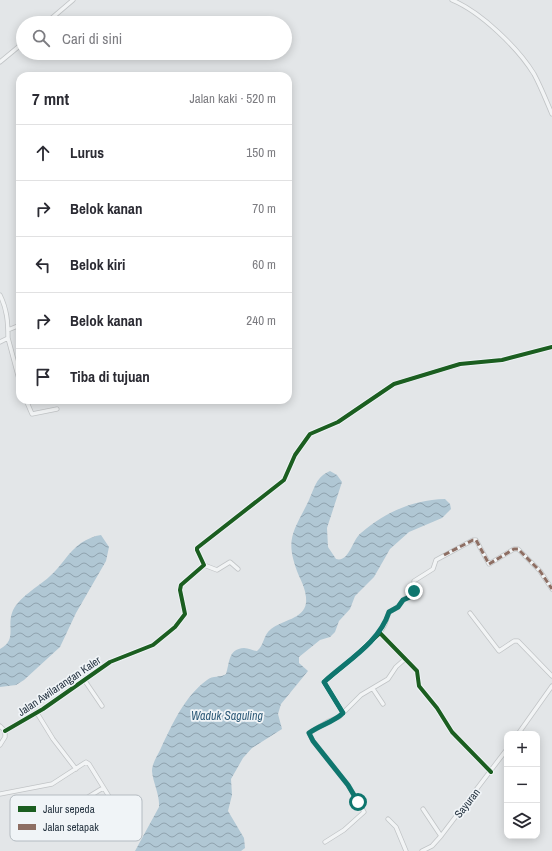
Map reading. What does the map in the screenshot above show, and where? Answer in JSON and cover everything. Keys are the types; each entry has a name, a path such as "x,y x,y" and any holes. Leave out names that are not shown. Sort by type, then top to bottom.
{"street":[{"path":"54,16 73,0"},
{"path":"452,0 474,13 521,57 536,79 552,114"},
{"path":"0,62 16,49"},
{"path":"0,295 6,310 8,338 16,368"},
{"path":"8,330 16,327"},
{"path":"0,342 8,338"},
{"path":"238,569 230,562 216,570 204,564 197,548 284,480 295,455 310,434 338,422 402,380 460,364 502,360 552,347"},
{"path":"28,404 32,414 56,409"},
{"path":"343,713 324,682 380,633 389,612 398,607 403,600 413,595 414,581 433,569 436,560 473,540 476,540 489,564 514,549 518,549 540,571 552,589"},
{"name":"Jalan Awilarangan Kaler","path":"5,731 37,713 85,681 110,662 153,645 175,627 185,614 185,607 180,595 181,585 204,564"},
{"path":"470,613 499,651 514,641 518,641 552,676"},
{"path":"380,633 417,672 419,686 437,708 452,732 491,772"},
{"path":"325,842 344,830 364,813 348,785 309,734 328,721 337,719 361,695 388,679 405,659"},
{"path":"85,681 102,706"},
{"path":"520,731 552,686"},
{"path":"373,689 383,704"},
{"path":"37,713 59,748 76,769"},
{"path":"0,726 5,731 5,738 0,745"},
{"name":"Sayuran","path":"423,851 441,836 504,753"},
{"path":"0,794 52,784 84,763 88,763 108,795"},
{"path":"91,795 103,788"},
{"path":"423,809 441,836"},
{"path":"388,819 396,827 406,851"}],"water":[{"name":"Waduk Saguling","path":"330,471 337,475 342,482 327,528 328,547 336,559 344,558 361,533 380,519 400,508 421,502 445,499 450,504 451,509 442,518 409,532 390,549 374,577 355,596 350,609 339,621 335,632 330,637 320,640 299,657 299,663 308,671 281,704 278,714 282,729 252,748 243,758 231,779 232,795 228,811 244,838 245,848 241,851 135,851 140,841 142,841 142,838 159,807 152,771 155,759 186,702 207,680 226,674 230,657 235,651 248,648 257,651 268,631 297,616 304,608 306,596 294,563 291,544 292,536 316,483 325,473"},
{"path":"101,535 109,547 106,561 76,613 60,647 24,680 16,685 0,687 0,649 8,642 10,637 12,613 18,602 53,573 76,547 88,539"}],"marked path":[{"path":"444,555 473,540 476,540 489,564 514,549 518,549 540,571 552,589"}],"cycle path":[{"path":"5,731 43,709 110,662 153,645 175,627 185,614 180,590 181,585 204,565 197,548 284,480 295,455 310,434 338,422 394,384 460,364 502,360 552,347"},
{"path":"343,713 324,682 380,633 417,671 419,686 437,708 452,732 491,772"}],"route":[{"path":"358,802 348,785 313,741 309,733 328,721 337,719 343,713 324,682 378,635 385,624 389,612 396,609 405,598 411,597 414,591"}]}
